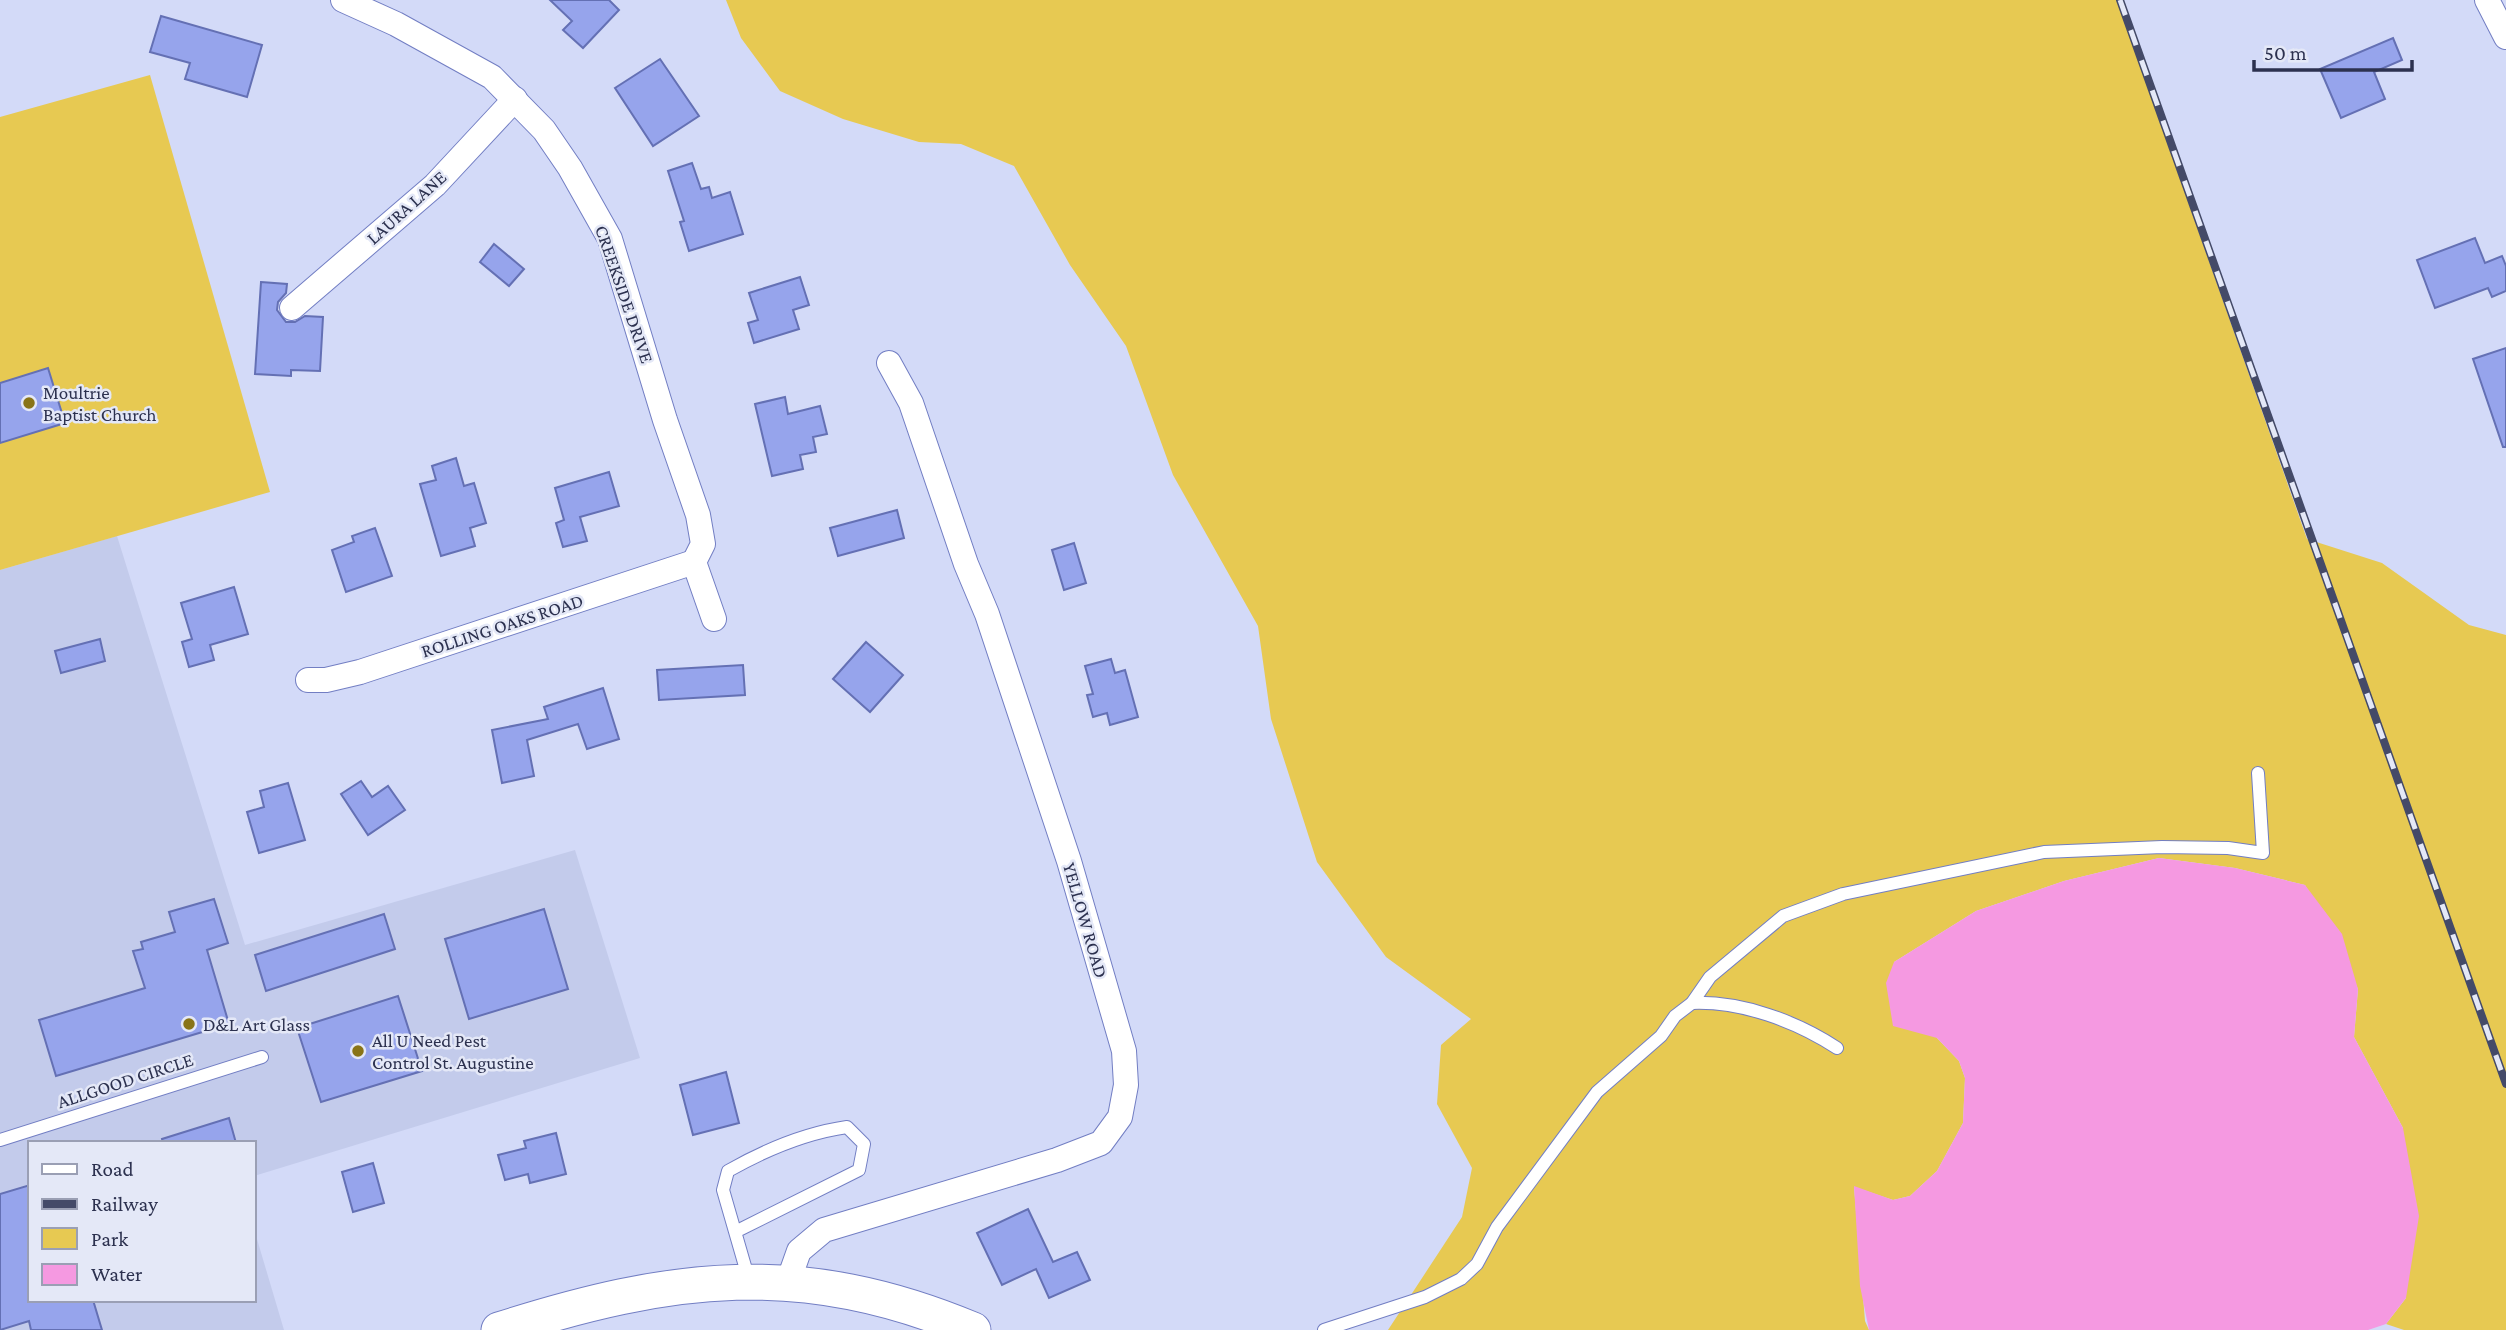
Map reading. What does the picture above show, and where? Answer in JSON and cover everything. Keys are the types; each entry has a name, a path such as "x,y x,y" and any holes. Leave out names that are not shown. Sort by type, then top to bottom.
{"main road":[{"path":"499,1330 600,1300 654,1289 749,1280 788,1282 888,1299 973,1330"}],"street":[{"name":"CREEKSIDE DRIVE","path":"343,0 461,58 492,77 544,130 570,168 610,239 698,515 703,544 694,562"},
{"path":"2487,0 2506,37"},
{"name":"LAURA LANE","path":"292,308 435,185 515,99"},
{"name":"YELLOW ROAD","path":"788,1282 799,1251 824,1230 1057,1160 1101,1143 1120,1117 1126,1085 1124,1051 1060,835 987,614 965,564 911,403 889,363"},
{"path":"694,562 714,619"},
{"name":"ROLLING OAKS ROAD","path":"308,680 360,672 694,562"}],"lane":[{"path":"1324,1330 1401,1306 1461,1279 1476,1264 1497,1227 1597,1092 1661,1036 1675,1016 1692,1003 1710,977 1783,916 1843,894 2044,852 2162,847 2228,848 2263,853 2258,773"},
{"path":"1692,1003 1711,1002 1746,1009 1793,1024 1837,1048"},
{"name":"ALLGOOD CIRCLE","path":"0,1140 262,1057"},
{"path":"737,1231 859,1170 864,1144 847,1128 821,1131 756,1155 728,1171 723,1190 749,1280"}],"shaded area":[{"path":"117,536 245,945 575,850 640,1058 256,1175 256,1141 28,1141 28,1302 256,1302 256,1236 284,1330 0,1330 0,570"}],"green space":[{"path":"726,0 2117,0 2307,539 2382,563 2469,625 2506,635 2506,1330 2404,1330 2386,1324 2406,1298 2403,1128 2354,1037 2358,989 2305,885 2235,868 2159,858 2064,881 1976,911 1894,962 1937,1038 1959,1061 1965,1078 1963,1123 1937,1171 1910,1196 1893,1200 1854,1187 1865,1321 1869,1330 1388,1330 1462,1217 1472,1168 1437,1104 1441,1045 1471,1019 1386,957 1317,862 1271,719 1258,626 1173,475 1126,346 1070,265 1014,166 961,144 919,142 843,119 780,91 741,38"},
{"path":"150,75 270,492 0,570 0,117"}],"water":[{"path":"2159,858 2235,868 2305,885 2342,934 2358,989 2354,1037 2403,1128 2419,1216 2406,1298 2386,1324 2368,1330 1869,1330 1860,1286 1854,1186 1893,1200 1910,1196 1937,1171 1963,1123 1965,1078 1959,1061 1937,1038 1893,1026 1886,983 1894,962 1976,911 2064,881"}],"building":[{"path":"550,0 609,0 619,10 583,48 563,30 572,21"},
{"path":"161,16 262,45 247,97 185,79 190,63 150,52"},
{"path":"2393,38 2402,60 2374,72 2385,99 2341,118 2320,69"},
{"path":"660,59 699,116 653,146 615,88"},
{"path":"692,163 701,189 709,187 712,198 730,192 743,234 689,251 680,222 684,221 668,171"},
{"path":"2475,238 2485,263 2502,256 2506,266 2506,291 2492,297 2488,288 2435,308 2417,260"},
{"path":"494,244 524,269 509,286 480,262"},
{"path":"800,277 809,305 793,310 799,329 754,343 748,323 758,320 749,293"},
{"path":"261,282 287,284 286,293 278,302 277,310 286,322 295,322 305,316 323,317 320,371 291,370 291,376 255,374"},
{"path":"2506,348 2506,447 2503,447 2473,359"},
{"name":"Moultrie Baptist Church","path":"48,368 65,423 0,443 0,383"},
{"path":"785,397 788,414 820,406 827,434 813,437 816,452 800,455 803,469 772,476 755,404"},
{"path":"456,458 464,486 474,483 486,523 470,528 475,546 441,556 420,484 436,480 432,466"},
{"path":"609,472 619,506 580,517 587,541 563,547 556,523 564,520 555,488"},
{"path":"897,510 904,538 838,556 830,528"},
{"path":"375,528 392,576 346,592 332,550 354,542 352,536"},
{"path":"1074,543 1086,583 1064,590 1052,550"},
{"path":"234,587 248,634 210,645 214,660 189,667 182,642 192,639 181,603"},
{"path":"100,639 105,661 61,673 55,651"},
{"path":"866,642 903,675 870,712 833,679"},
{"path":"1111,659 1115,673 1125,670 1138,717 1110,725 1107,713 1093,717 1087,695 1093,694 1085,666"},
{"path":"743,665 745,695 659,700 657,670"},
{"path":"603,688 619,739 587,749 578,724 527,740 534,776 502,783 492,730 548,719 544,707"},
{"path":"361,781 372,797 388,786 405,810 368,835 341,794"},
{"path":"288,783 305,840 259,853 247,812 264,807 260,791"},
{"path":"214,899 228,943 207,950 229,1024 56,1076 39,1020 145,988 133,951 143,949 141,942 175,932 169,912"},
{"path":"544,909 568,989 469,1019 445,939"},
{"path":"384,914 395,949 266,991 255,955"},
{"path":"398,996 422,1071 321,1102 297,1028"},
{"path":"726,1072 739,1123 693,1135 680,1085"},
{"path":"229,1118 235,1141 162,1141"},
{"path":"556,1133 566,1174 530,1183 528,1174 505,1180 498,1155 526,1148 524,1141"},
{"path":"373,1163 384,1203 353,1212 342,1172"},
{"path":"28,1186 28,1302 94,1302 102,1330 31,1330 29,1321 0,1330 0,1194"},
{"path":"1028,1209 1053,1262 1077,1252 1090,1280 1049,1298 1036,1269 1002,1285 977,1233"}],"railway":[{"path":"2120,0 2506,1084"}],"place":[{"name":"Moultrie Baptist Church","path":"29,403"},
{"name":"D&L Art Glass","path":"189,1024"},
{"name":"All U Need Pest Control St. Augustine","path":"358,1051"}]}
